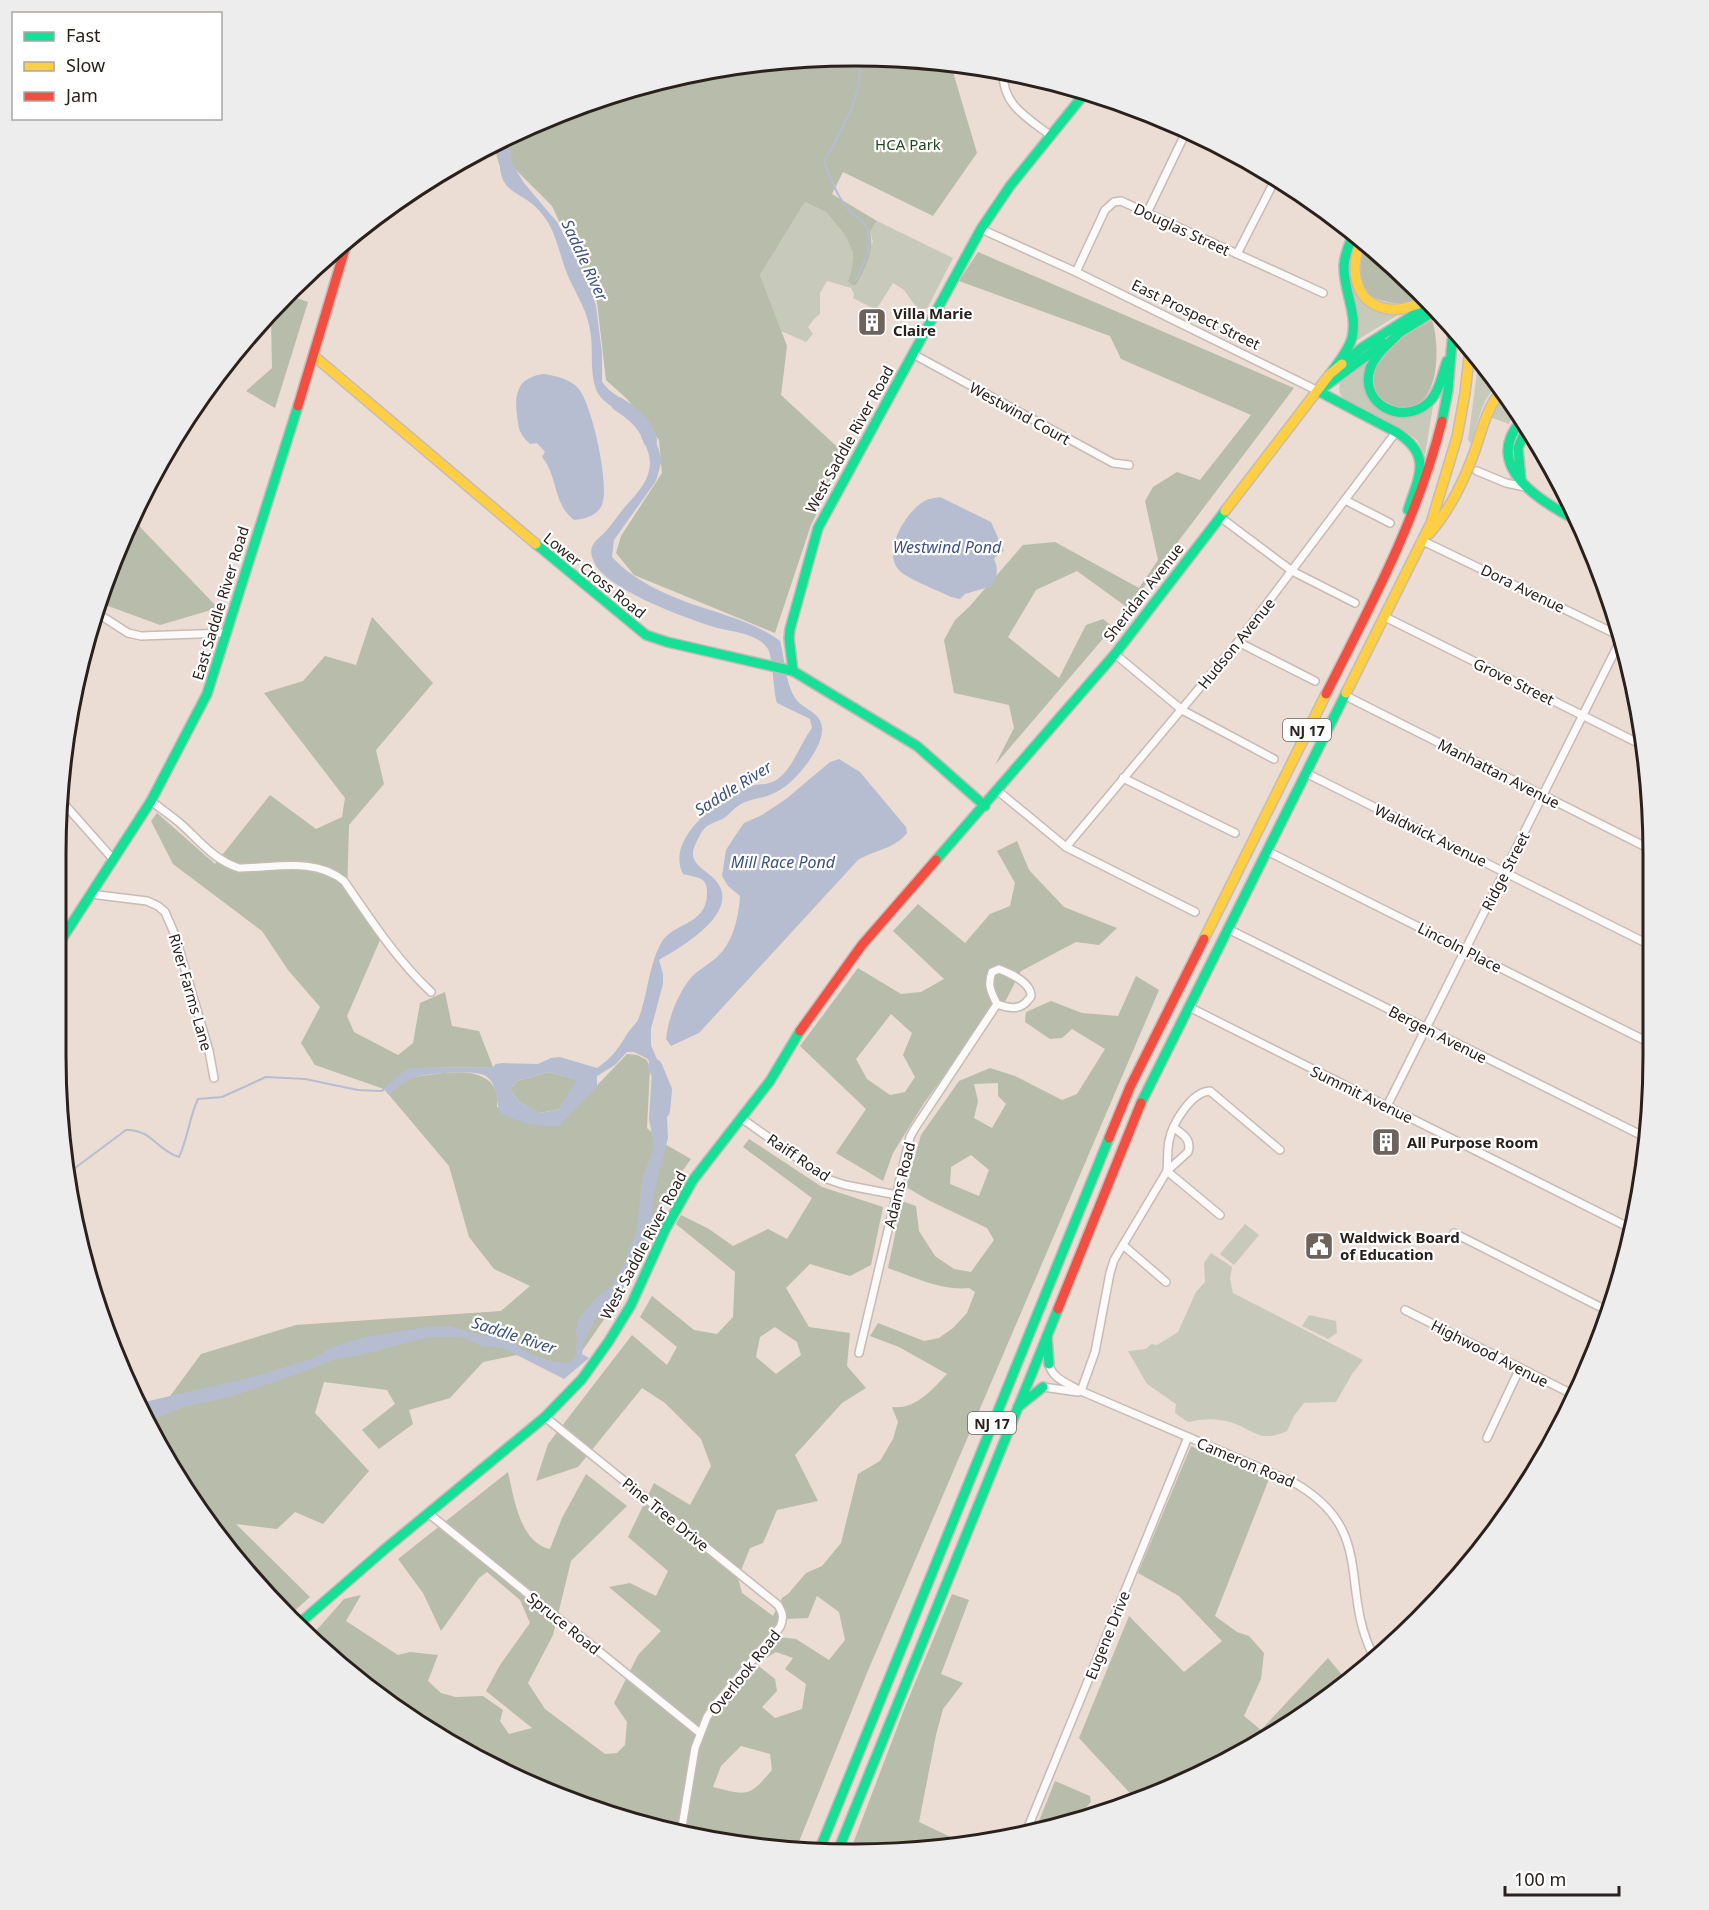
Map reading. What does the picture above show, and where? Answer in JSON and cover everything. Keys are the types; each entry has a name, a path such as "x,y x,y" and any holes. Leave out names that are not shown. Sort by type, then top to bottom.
{"main road":[{"name":"West Saddle River Road","path":"791,671 790,629 818,528 981,229 1010,186 1080,99"},
{"path":"1330,374 1348,348 1352,337 1352,312 1343,267 1344,256 1350,242"},
{"path":"1358,249 1353,268 1358,286 1365,296 1374,304 1390,309 1418,304"},
{"name":"East Saddle River Road","path":"66,932 151,801 203,703 214,675 314,356 343,255"},
{"name":"Sheridan Avenue","path":"984,806 1115,654 1330,374 1363,347 1423,309"},
{"name":"Sheridan Avenue","path":"1318,391 1429,315"},
{"path":"1400,333 1376,357 1368,375 1368,386 1372,396 1378,405 1392,412 1403,414 1414,412 1428,403 1437,389 1453,346"},
{"name":"NJ 17","path":"822,1843 1130,1086 1417,509 1434,457 1447,402 1453,342"},
{"name":"Lower Cross Road","path":"314,356 633,626 667,642 791,671 917,746 984,806"},
{"name":"NJ 17","path":"841,1843 1142,1103 1424,540 1456,447 1465,400 1469,361"},
{"name":"East Prospect Street","path":"1318,391 1396,432 1415,445 1419,454 1421,466 1393,561"},
{"path":"1424,540 1442,520 1468,467 1489,408 1497,397"},
{"path":"1517,427 1513,433 1509,453 1511,468 1523,484 1542,501 1566,514"},
{"path":"1523,437 1518,448 1523,484"},
{"name":"West Saddle River Road","path":"304,1619 545,1417 582,1379 631,1305 678,1203 704,1163 770,1081 835,979 984,806"},
{"path":"1047,1333 1049,1364"},
{"path":"1017,1408 1043,1387"}],"street":[{"path":"1003,80 1009,100 1051,136"},
{"path":"1147,213 1183,138"},
{"path":"1237,254 1272,186"},
{"name":"Douglas Street","path":"1076,272 1103,213 1109,205 1121,201 1323,293"},
{"name":"East Prospect Street","path":"981,229 1076,272 1318,391"},
{"name":"Westwind Court","path":"912,354 1113,463 1129,465"},
{"name":"Hudson Avenue","path":"1066,847 1238,642 1396,432"},
{"path":"1478,471 1506,483 1523,484"},
{"path":"1345,500 1390,523"},
{"path":"1220,517 1292,571 1355,603"},
{"name":"Dora Avenue","path":"1424,540 1610,631"},
{"path":"103,617 128,633 141,636 226,633"},
{"name":"Grove Street","path":"1385,617 1634,741"},
{"path":"1238,642 1315,681"},
{"name":"Ridge Street","path":"1387,1106 1616,649"},
{"path":"1115,654 1182,710 1274,759"},
{"name":"Manhattan Avenue","path":"1346,696 1643,845"},
{"name":"Waldwick Avenue","path":"1306,773 1643,941"},
{"path":"1123,778 1235,833"},
{"path":"998,791 1066,847 1195,912"},
{"path":"151,801 181,824 210,853 229,865 239,868 318,867 337,874 344,880 385,942 431,992"},
{"path":"68,808 113,859"},
{"name":"Lincoln Place","path":"1267,851 1643,1039"},
{"name":"River Farms Lane","path":"90,894 147,902 158,906 165,912 175,935 214,1078"},
{"name":"Bergen Avenue","path":"1228,929 1638,1134"},
{"path":"999,969 1013,975 1030,990 1031,996 1027,1003 1020,1007 1008,1008 997,1004 989,988 988,980 992,972 999,969"},
{"name":"Adams Road","path":"859,1353 910,1137 997,1004"},
{"name":"Summit Avenue","path":"1189,1007 1624,1225"},
{"path":"1167,1171 1169,1140 1174,1128 1187,1105 1202,1092 1210,1091 1221,1099 1280,1150"},
{"name":"Raiff Road","path":"741,1118 827,1179 845,1185 897,1195"},
{"path":"1081,1391 1095,1352 1110,1273 1123,1245 1167,1171 1180,1161 1190,1147 1185,1136 1174,1128"},
{"path":"1167,1171 1220,1215"},
{"path":"1454,1233 1601,1308"},
{"path":"1123,1245 1166,1282"},
{"name":"Highwood Avenue","path":"1405,1310 1567,1392"},
{"name":"Cameron Road","path":"1049,1364 1050,1370 1056,1377 1081,1391 1293,1482 1317,1497 1336,1518 1348,1543 1352,1556 1361,1621 1371,1650"},
{"path":"1487,1438 1520,1368"},
{"name":"Cameron Road","path":"1043,1387 1081,1391"},
{"name":"Pine Tree Drive","path":"545,1417 778,1605 783,1616"},
{"name":"Eugene Drive","path":"1029,1824 1188,1437"},
{"name":"Spruce Road","path":"428,1513 700,1733"},
{"name":"Overlook Road","path":"683,1825 700,1733 715,1705 780,1627 783,1616"}],"green space":[{"name":"HCA Park","path":"854,66 953,73 977,153 933,216 843,172 832,194 877,221 870,232 871,246 868,259 856,285 848,281 853,253 845,235 826,212 805,202 760,275 787,346 781,395 846,455 811,525 775,633 634,575 616,553 621,536 662,473 659,440 627,399 606,380 597,302 552,206 509,163 501,170 496,153 553,126 650,93 701,81 803,68"},
{"path":"805,202 826,212 845,235 853,253 848,281 873,242 870,232 877,221 953,258 928,307 919,311 904,290 893,283 876,310 853,298 851,288 827,281 820,293 820,314 808,327 813,334 806,342 781,331 760,275"},
{"path":"1359,250 1415,301 1398,303 1361,293"},
{"path":"978,252 1294,388 1128,608 1077,571 1036,590 1008,637 1059,678 1086,625 1103,619 1113,627 995,765 1014,728 1009,705 954,693 944,640 955,620 1023,545 1055,542 1139,588 1158,560 1145,501 1153,487 1177,472 1200,480 1251,415 1121,359 1110,336 959,281"},
{"path":"1351,285 1398,315 1354,342"},
{"path":"296,298 308,302 275,408 246,391 272,368 271,325"},
{"path":"1432,320 1437,357 1432,385 1426,396 1417,404 1392,407 1376,396 1370,366 1390,346"},
{"path":"1367,361 1363,384 1433,406 1425,455 1417,440 1408,433 1343,398 1339,392 1340,381"},
{"path":"1477,371 1492,391 1484,403 1471,444 1468,440"},
{"path":"1500,401 1512,419 1509,424 1490,417"},
{"path":"139,524 218,608 160,625 107,605"},
{"path":"372,617 433,683 376,750 384,784 349,825 347,894 384,931 347,1016 354,1032 398,1055 413,1043 420,1003 445,992 452,1026 479,1031 493,1067 421,1068 416,1077 455,1072 481,1076 490,1082 496,1092 497,1107 559,1125 627,1054 637,1055 647,1060 650,1069 647,1128 663,1143 691,1159 671,1187 605,1318 571,1367 517,1355 483,1362 450,1398 409,1410 413,1424 379,1449 362,1430 395,1404 387,1390 324,1382 315,1413 369,1471 323,1524 295,1512 277,1529 236,1524 310,1597 295,1611 229,1536 199,1494 148,1406 168,1399 201,1354 296,1325 501,1311 530,1286 494,1269 469,1237 449,1166 384,1089 315,1065 301,1043 320,1007 288,970 262,931 173,864 151,821 157,813 215,864 270,795 316,829 342,817 345,798 264,693 303,681 325,656 356,665"},
{"path":"1017,841 1029,870 1064,907 1117,928 1099,945 1076,942 1021,971 1006,1000 980,1027 924,1103 893,1153 883,1181 836,1153 866,1109 800,1046 858,968 901,994 921,992 944,979 893,931 918,904 965,943 990,914 1010,906 1015,883 997,851","holes":["891,1014 912,1033 903,1055 915,1077 905,1092 890,1095 867,1079 856,1059"]},
{"path":"1136,976 1159,990 867,1673 799,1842 701,1829 650,1817 553,1784 506,1763 416,1711 374,1681 316,1631 344,1599 361,1595 346,1621 398,1655 410,1652 438,1655 428,1681 441,1693 456,1697 483,1696 503,1710 500,1721 509,1734 532,1728 486,1691 500,1665 530,1623 520,1600 487,1572 479,1578 441,1631 423,1593 398,1559 508,1472 516,1506 525,1529 540,1545 550,1549 562,1518 586,1474 627,1506 571,1561 553,1635 528,1683 545,1709 605,1754 617,1753 625,1745 627,1722 614,1703 638,1655 661,1631 609,1587 630,1583 656,1596 668,1571 628,1537 654,1483 690,1505 711,1466 701,1439 665,1403 642,1388 578,1467 536,1481 548,1444 632,1335 667,1365 677,1347 640,1317 652,1296 694,1330 717,1334 733,1317 735,1272 676,1224 681,1215 709,1229 733,1246 768,1229 787,1239 812,1198 743,1147 749,1139 822,1187 883,1207 871,1265 850,1276 810,1264 786,1288 809,1327 850,1333 847,1366 866,1388 842,1403 795,1455 818,1501 777,1510 763,1543 750,1548 738,1578 742,1593 773,1616 782,1598 806,1573 822,1566 841,1543 858,1474 880,1461 893,1439 898,1422 892,1407 916,1402 947,1374 899,1347 870,1336 878,1323 924,1341 939,1338 953,1328 967,1313 975,1292 969,1288 938,1285 888,1268 902,1201 916,1206 919,1231 935,1256 954,1269 971,1272 994,1240 987,1228 906,1187 921,1135 959,1081 990,1068 1015,1076 1062,1100 1077,1094 1105,1049 1072,1029 1062,1038 1050,1039 1025,1022 1026,1012 1051,1001 1082,1013 1118,1016","holes":["998,1083 998,1096 1006,1104 992,1128 974,1118 978,1101 974,1084","971,1155 989,1170 979,1196 950,1184 951,1167","775,1327 797,1342 801,1355 776,1374 756,1357 760,1337","817,1596 839,1612 845,1640 829,1660 796,1639 779,1637 786,1619 808,1618","776,1652 793,1658 785,1669 806,1684 802,1709 775,1718 762,1707 777,1691 775,1679 756,1664","741,1746 770,1754 772,1770 752,1790 741,1793 713,1787 721,1766"]},
{"path":"549,1072 578,1080 559,1109 540,1113 519,1102 510,1089 517,1081"},
{"path":"1245,1224 1259,1235 1234,1265 1220,1254"},
{"path":"1211,1253 1232,1267 1230,1279 1233,1293 1363,1360 1336,1402 1304,1403 1294,1416 1287,1431 1268,1436 1220,1420 1206,1419 1188,1422 1175,1413 1176,1404 1147,1384 1128,1351 1146,1349 1151,1344 1157,1345 1178,1332 1196,1292 1205,1282 1204,1263"},
{"path":"1309,1315 1336,1321 1337,1333 1328,1339 1302,1326"},
{"path":"1191,1446 1269,1479 1215,1616 1237,1632 1249,1636 1264,1653 1261,1679 1244,1716 1261,1730 1328,1658 1342,1675 1293,1711 1249,1738 1203,1763 1131,1793 1079,1738 1129,1616 1184,1672 1222,1641 1179,1596 1138,1573"},
{"path":"952,1594 969,1600 941,1674 963,1683 943,1709 919,1822 952,1838 853,1844 905,1707"},
{"path":"1055,1781 1090,1796 1091,1802 1084,1810 1039,1822"}],"water":[{"path":"510,145 511,162 524,183 557,222 588,281 596,306 602,353 602,382 609,390 641,413 651,426 662,460 656,481 614,540 612,557 632,574 655,588 679,599 753,625 780,641 792,692 799,702 820,720 822,732 820,740 811,759 788,784 772,794 750,800 736,807 724,818 708,825 701,833 694,849 695,861 719,885 722,896 720,908 704,929 659,960 663,984 651,1029 651,1045 662,1071 668,1138 654,1193 651,1233 646,1249 621,1292 598,1314 583,1344 582,1354 589,1358 564,1379 503,1348 482,1346 461,1337 429,1337 357,1356 338,1358 230,1397 184,1407 155,1418 146,1402 260,1375 314,1358 332,1347 366,1337 433,1326 448,1326 486,1336 501,1333 528,1353 548,1360 563,1363 575,1357 579,1318 597,1297 612,1286 623,1267 637,1230 642,1180 654,1147 649,1119 652,1070 648,1059 634,1052 627,1052 615,1065 597,1076 597,1086 559,1126 529,1124 501,1114 493,1084 486,1076 480,1074 452,1072 431,1074 412,1078 388,1094 384,1088 411,1068 493,1067 502,1063 538,1064 560,1057 597,1068 606,1061 638,1020 653,963 665,937 695,918 705,905 706,884 701,879 683,874 680,863 680,853 688,833 703,816 737,790 771,783 779,778 789,767 812,728 810,719 777,703 770,653 764,644 751,636 701,623 649,602 615,584 595,564 591,552 594,544 639,491 648,475 649,458 641,437 642,426 639,420 611,406 598,393 594,382 591,337 586,314 566,271 549,224 536,208 506,184 501,176 499,151","holes":["549,1072 577,1080 559,1109 541,1113 519,1102 510,1089 517,1081"]},
{"path":"544,374 566,380 578,388 589,410 594,427 602,464 604,495 600,509 586,518 574,520 567,513 542,457 545,452 537,443 530,444 519,429 516,399 520,387 529,378"},
{"name":"Westwind Pond","path":"940,497 991,522 1004,551 994,559 997,572 992,586 965,594 960,599 907,576 898,569 894,561 895,543 903,523 916,507 925,501"},
{"name":"Mill Race Pond","path":"839,759 860,772 906,827 907,833 897,843 858,860 699,1033 671,1046 666,1039 667,1032 681,992 693,976 715,959 728,944 737,920 740,896 728,886 722,876 726,850 744,823 762,815 786,799 830,762"}],"waterway":[{"path":"856,280 867,252 869,237 864,223 843,203 824,162 850,113 858,87 860,66"},
{"name":"Saddle River","path":"618,404 642,424 650,440"},
{"name":"Saddle River","path":"655,1066 665,1090 663,1111"},
{"path":"75,1168 126,1130 142,1133 171,1154 179,1157 198,1099 222,1097 266,1077 305,1079 358,1090 381,1091 387,1088"}],"traffic: fast":[{"path":"793,671 790,629 818,528 981,229 1010,186 1080,99"},
{"path":"1330,374 1345,353 1352,338 1352,311 1344,274 1345,257 1351,242"},
{"path":"1342,364 1363,347 1423,309"},
{"path":"1399,333 1429,315"},
{"path":"1399,333 1379,354 1370,369 1368,381 1371,392 1385,408 1395,412 1406,412 1418,410 1428,403 1438,389 1447,361"},
{"path":"1442,421 1448,390 1452,341"},
{"path":"1323,388 1384,343"},
{"path":"1318,391 1396,432"},
{"path":"66,933 151,801 207,694 298,406"},
{"path":"1517,428 1511,438 1508,454 1512,468 1521,482 1534,494 1565,514"},
{"path":"1396,432 1408,441 1419,458 1419,476 1408,510"},
{"path":"1521,480 1518,448 1523,437"},
{"path":"936,860 1115,654 1225,511"},
{"path":"536,544 646,635 667,642 793,671 917,746 985,806"},
{"path":"1141,1103 1346,693"},
{"path":"304,1619 385,1549 545,1417 582,1379 631,1305 666,1228 693,1180 770,1081 800,1031"},
{"path":"822,1843 1109,1138"},
{"path":"841,1843 1058,1309"},
{"path":"1047,1336 1049,1364"},
{"path":"1018,1407 1043,1387"}],"traffic: slow":[{"path":"1359,249 1355,272 1357,283 1368,300 1377,306 1389,309 1418,304"},
{"path":"314,356 536,544"},
{"path":"1346,693 1431,523 1457,437 1469,361"},
{"path":"1225,511 1330,374 1342,364"},
{"path":"1429,534 1450,506 1474,453 1488,412 1497,397"},
{"path":"1204,939 1326,694"}],"traffic: jam":[{"path":"298,406 343,255"},
{"path":"1326,694 1407,527 1442,421"},
{"path":"800,1031 862,945 936,860"},
{"path":"1109,1138 1130,1087 1204,939"},
{"path":"1058,1309 1141,1103"}],"place":[{"name":"Villa Marie Claire","path":"872,322"},
{"name":"All Purpose Room","path":"1386,1142"},
{"name":"Waldwick Board of Education","path":"1319,1246"}]}
